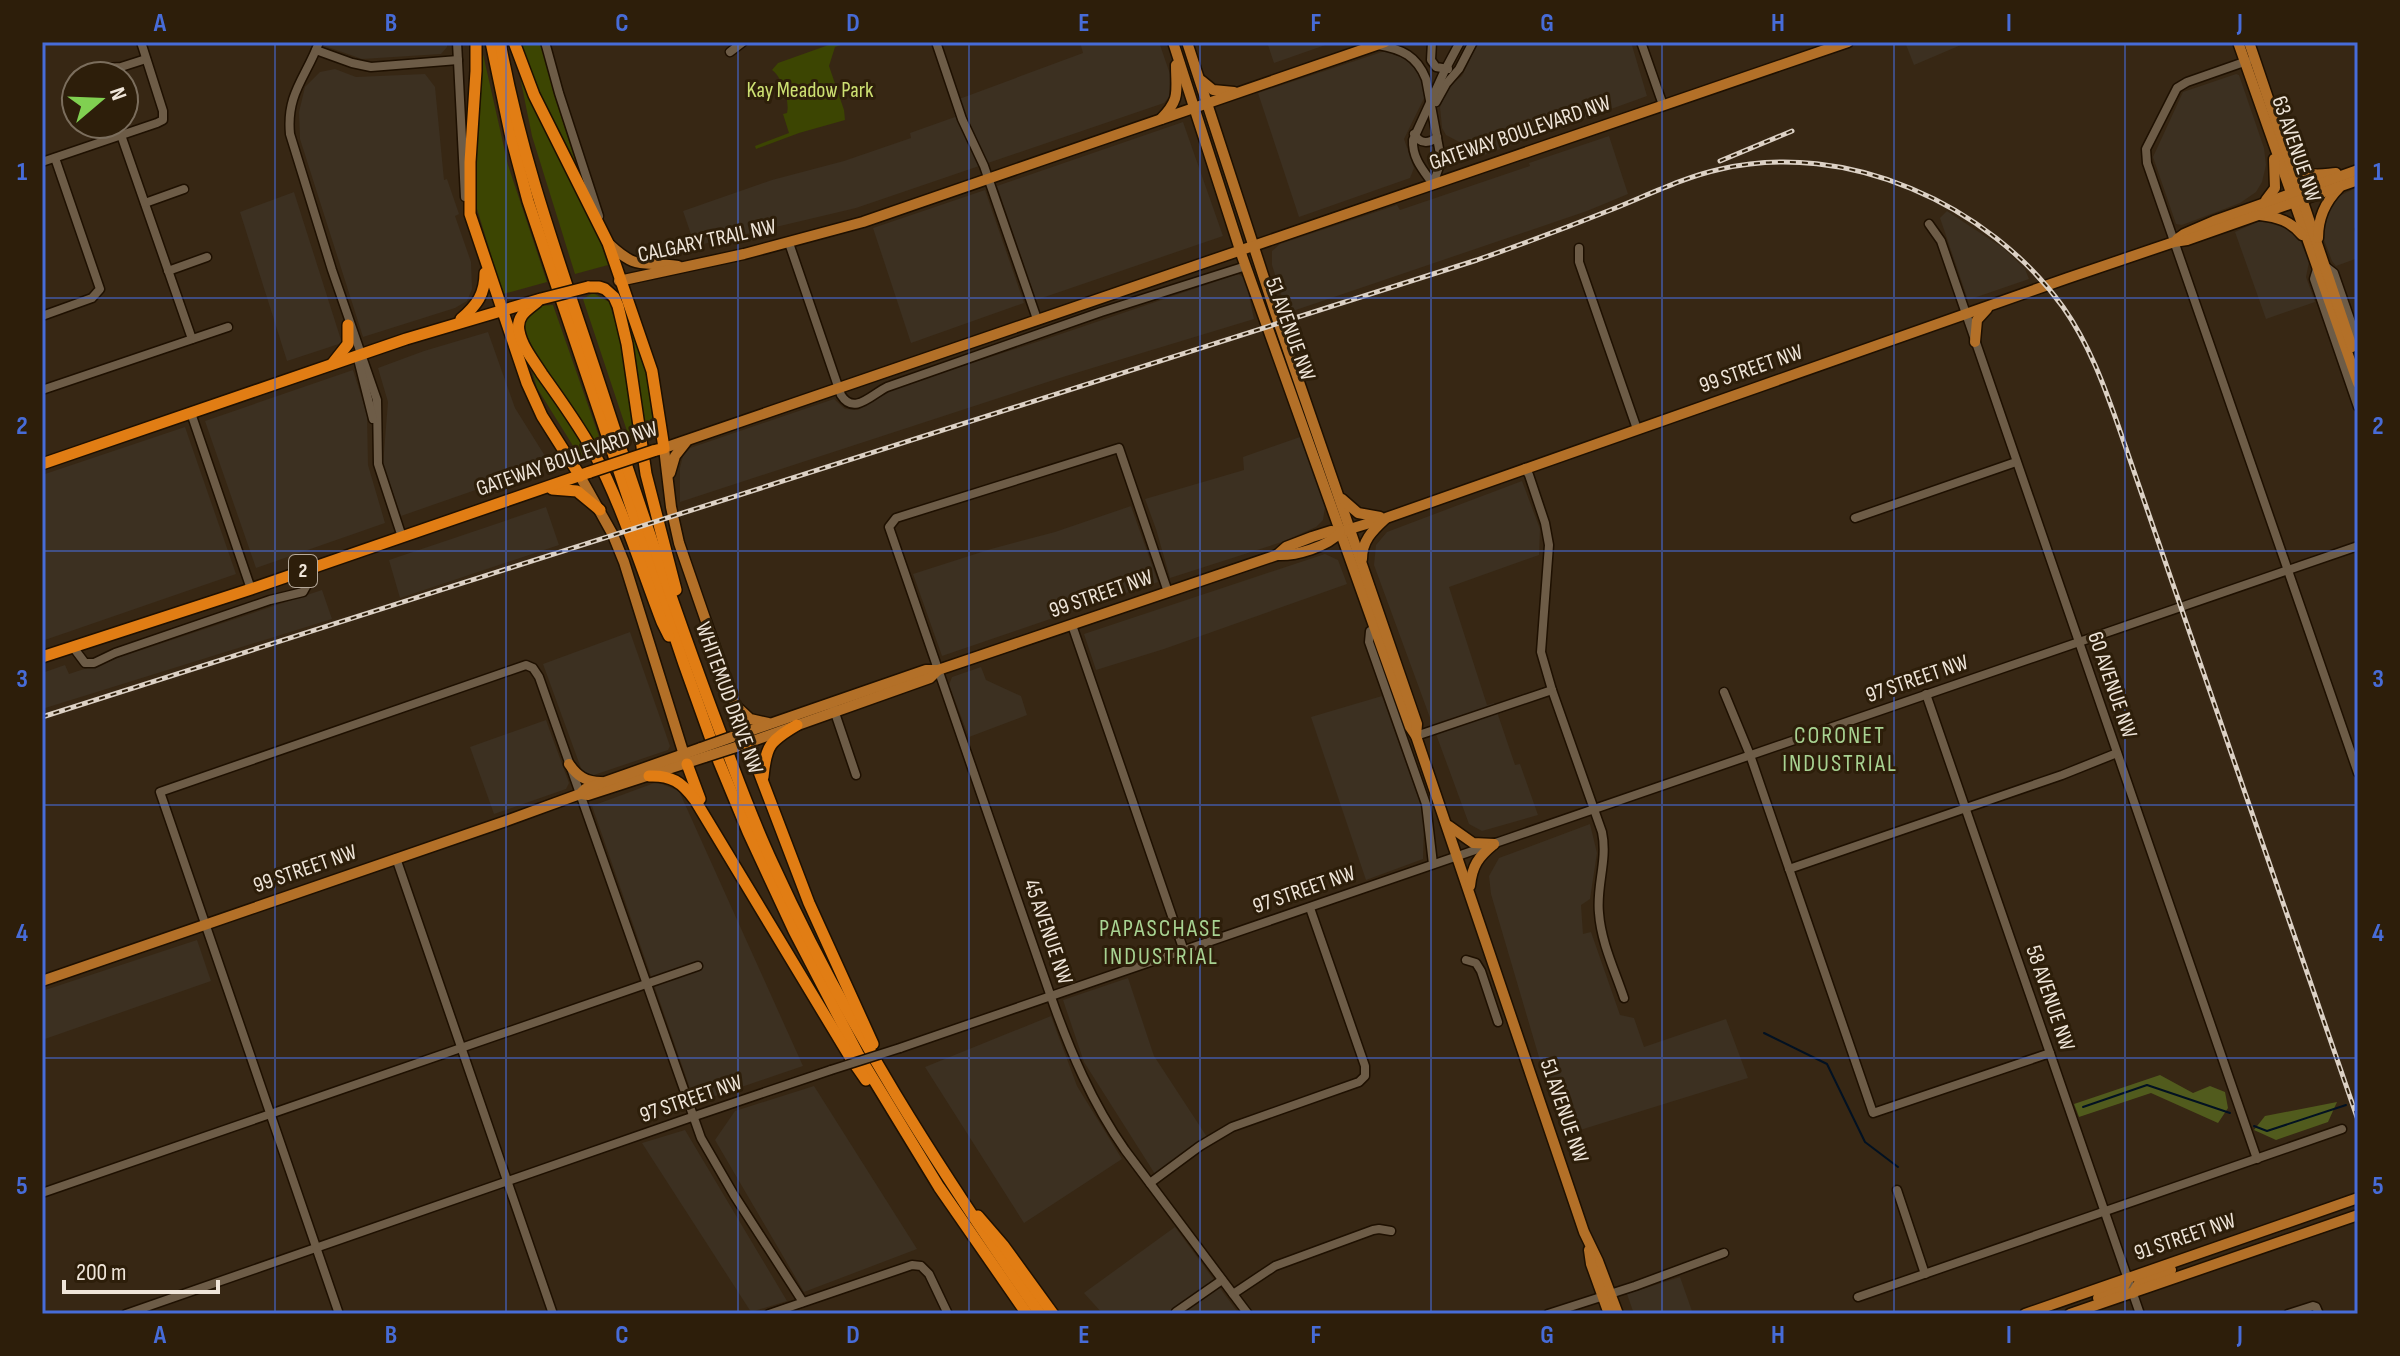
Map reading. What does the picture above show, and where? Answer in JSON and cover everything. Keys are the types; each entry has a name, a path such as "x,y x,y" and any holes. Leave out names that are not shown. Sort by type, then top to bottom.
{"highway":[{"path":"476,42 470,214 537,406 585,474"},
{"name":"WHITEMUD DRIVE NW","path":"491,42 515,156 559,292 688,662 772,863 823,966 887,1083 961,1200 1040,1314"},
{"name":"WHITEMUD DRIVE NW","path":"500,42 539,198 719,762 777,895 843,1027 939,1187 1025,1312"},
{"path":"514,42 534,95 608,243 652,371 658,450"},
{"path":"455,323 471,311 482,296 486,264"},
{"name":"CALGARY TRAIL NW","path":"42,464 455,323 619,281"},
{"path":"588,287 605,289 618,306 626,337 646,474 685,622 688,662"},
{"path":"541,299 520,319 520,336 596,457 611,488 662,622 688,662"},
{"path":"330,365 348,344 348,320"},
{"name":"GATEWAY BOULEVARD NW","path":"67,649 658,450"},
{"path":"543,489 577,491 600,510"},
{"name":"2","path":"42,657 67,649"},
{"path":"763,786 766,750 773,741 797,725"},
{"path":"740,740 763,786 809,903 887,1083"},
{"path":"685,759 702,804 722,843"},
{"path":"649,776 666,776 682,784 695,800 850,1057 892,1113"},
{"path":"961,1200 985,1222 1053,1314"}],"main road":[{"name":"51 AVENUE NW","path":"1187,42 1334,499 1378,627 1417,724 1416,736 1587,1240 1591,1264 1618,1314"},
{"name":"GATEWAY BOULEVARD NW","path":"658,450 1663,105 1814,47 1848,42"},
{"name":"63 AVENUE NW","path":"2238,42 2250,60 2288,157 2297,196 2358,383"},
{"name":"63 AVENUE NW","path":"2249,42 2250,60 2273,145 2297,196"},
{"name":"CALGARY TRAIL NW","path":"619,281 789,243 909,207 1381,43"},
{"name":"51 AVENUE NW","path":"1175,48 1240,251 1334,499"},
{"path":"1159,121 1173,107 1176,99 1175,48"},
{"path":"1196,71 1202,83 1210,89 1240,92"},
{"path":"2273,145 2275,188 2260,209 2289,223 2313,244 2324,207 2340,186"},
{"path":"2288,157 2301,171 2309,174 2355,174"},
{"name":"99 STREET NW","path":"740,740 774,723 930,678 938,670 1277,555 1286,547 1312,542 1331,531 1386,518 1965,314 2187,240 2355,174"},
{"name":"99 STREET NW","path":"2297,196 2340,186 2355,174"},
{"path":"1265,279 1262,254 1275,239"},
{"path":"608,243 630,262 684,267"},
{"path":"1246,266 1253,267 1265,279"},
{"name":"63 AVENUE NW","path":"2321,268 2358,363"},
{"path":"1975,342 1977,320 1992,305"},
{"path":"671,507 669,486 673,461 690,438"},
{"path":"658,450 682,552 734,702 740,740"},
{"path":"585,474 628,572 685,759"},
{"path":"1334,499 1358,513 1386,518 1363,546 1357,566 1336,551 1312,542 1326,526 1334,499"},
{"path":"734,702 750,719 774,723"},
{"name":"99 STREET NW","path":"42,981 580,794 603,782 797,725 833,706"},
{"name":"99 STREET NW","path":"580,794 588,795 649,776 685,759"},
{"path":"569,764 584,779 603,782"},
{"path":"1446,823 1467,840 1494,844"},
{"path":"1470,892 1475,864 1494,844"},
{"name":"91 STREET NW","path":"2025,1314 2358,1198"},
{"name":"91 STREET NW","path":"2070,1314 2358,1215"},
{"path":"2133,1293 2139,1283 2217,1248"},
{"path":"2060,1314 2123,1288 2128,1278"},
{"name":"51 AVENUE NW","path":"1606,1295 1609,1314"}],"street":[{"path":"140,128 163,120 163,111 141,42"},
{"path":"457,42 465,197 470,214"},
{"path":"545,42 602,229"},
{"path":"730,52 743,42"},
{"path":"936,42 962,119 989,180 1037,319"},
{"path":"1432,42 1431,60 1436,67 1459,69"},
{"path":"1433,184 1415,156 1412,144 1414,134 1460,42"},
{"name":"CALGARY TRAIL NW","path":"1436,130 1438,97 1459,69 1473,42"},
{"path":"1641,42 1663,105"},
{"name":"CALGARY TRAIL NW","path":"1381,43 1413,58 1424,73 1441,159 1433,184"},
{"path":"400,538 374,464 372,407 360,355 290,134 291,107 318,46 337,58 374,67 458,60"},
{"path":"304,72 319,61 337,58"},
{"path":"140,61 146,59"},
{"path":"2250,60 2190,80 2177,88 2148,145 2146,156 2288,571 2355,756 2358,773"},
{"path":"1414,134 1420,141 1430,142 1436,130 1419,124"},
{"path":"42,162 107,140"},
{"path":"123,140 192,339"},
{"path":"42,316 92,298 99,292 99,282 55,158"},
{"path":"145,203 184,189"},
{"name":"60 AVENUE NW","path":"1929,224 1941,241 2257,1159"},
{"path":"789,243 844,400 856,405 887,387 1101,312 1246,266"},
{"path":"1579,248 1579,262 1637,429"},
{"path":"168,271 207,257"},
{"path":"1205,263 1210,279"},
{"name":"63 AVENUE NW","path":"2358,342 2334,273 2321,268 2314,279 2358,407"},
{"path":"1097,300 1101,312"},
{"path":"42,390 228,327"},
{"path":"948,349 954,364"},
{"path":"191,413 251,589"},
{"name":"45 AVENUE NW","path":"1168,592 1119,448 896,518 890,524 1071,1051 1112,1132 1248,1314"},
{"path":"1855,518 2016,462"},
{"path":"1525,468 1548,535 1541,644 1544,666 1604,843 1598,911 1624,998"},
{"name":"97 STREET NW","path":"126,1314 692,1116 1051,997 2358,546"},
{"path":"67,649 91,664 270,600 303,592 308,583 309,569"},
{"path":"1072,625 1184,951"},
{"name":"51 AVENUE NW","path":"1378,627 1369,635 1369,642 1426,804 1433,864"},
{"path":"339,1314 160,792 524,666 533,668 539,677 692,1116 708,1152 803,1302"},
{"path":"1416,736 1552,690"},
{"path":"1724,692 1750,755 1873,1113 2050,1053"},
{"name":"58 AVENUE NW","path":"1926,694 2140,1314"},
{"path":"833,706 856,775"},
{"path":"1789,869 2117,753"},
{"path":"396,858 553,1314"},
{"path":"1150,1183 1232,1127 1359,1082 1365,1076 1365,1066 1310,908"},
{"path":"1466,960 1476,963 1498,1022"},
{"path":"42,1193 698,966"},
{"path":"1490,998 1504,993"},
{"path":"441,1055 455,1029"},
{"path":"1858,1297 2342,1129"},
{"path":"1897,1190 1925,1274"},
{"path":"1233,1294 1275,1266 1373,1230 1391,1231"},
{"path":"1548,1314 1724,1253"},
{"path":"769,1314 912,1265 921,1266 929,1274 948,1314"},
{"path":"1176,1312 1222,1280"},
{"path":"154,1304 158,1314"},
{"path":"2288,1314 2313,1306 2318,1310"}],"shaded area":[{"path":"447,42 441,54 362,59 323,43"},
{"path":"1080,42 1159,42 1170,74 1169,97 1164,103 856,208 695,246 683,211 911,138 910,133 955,117 951,102 1083,53"},
{"path":"1267,42 1334,42 1274,63"},
{"path":"1478,42 1631,42 1647,96 1484,155 1446,135 1442,128 1440,107 1449,86 1462,76"},
{"path":"1905,42 1968,42 1914,65"},
{"path":"1385,51 1404,58 1418,71 1426,94 1404,139 1414,168 1410,178 1299,217 1258,93"},
{"path":"335,69 356,77 425,74 435,87 444,180 447,179 459,214 455,216 471,262 472,289 467,301 455,308 363,337 300,139 299,112 305,87 320,72"},
{"path":"2239,75 2264,148 2266,165 2262,182 2256,192 2240,203 2182,225 2176,224 2153,157 2183,92"},
{"path":"1183,122 1223,236 1036,300 997,186"},
{"path":"1609,136 1628,194 1587,211 1287,313 1272,265 1272,251 1280,244 1397,205 1400,210"},
{"path":"2358,187 2358,222 2354,229 2358,240 2358,258 2336,266 2323,237 2323,223 2337,197"},
{"path":"985,190 1024,303 911,343 873,228"},
{"path":"294,192 342,343 287,361 240,212"},
{"path":"1947,211 2003,248 2025,269 2029,279 1968,300 1940,218"},
{"path":"2257,222 2284,225 2299,238 2309,262 2306,277 2315,302 2266,319 2235,232"},
{"path":"1238,274 1245,278 1254,319 1066,376 680,502 680,468 683,456 690,448 834,399 845,409 858,410 891,389"},
{"path":"488,332 515,408 550,464 401,516 383,464 388,402 378,368"},
{"path":"353,370 367,414 368,465 385,523 256,568 205,421"},
{"path":"185,427 236,574 42,641 42,475"},
{"path":"1300,437 1325,507 1323,520 1316,527 1282,542 1170,578 1145,499 1244,470 1243,457"},
{"path":"1522,481 1540,529 1539,555 1449,587 1487,705 1494,703 1515,765 1520,764 1538,815 1482,831 1469,824 1374,565 1376,545 1387,532"},
{"path":"1131,506 1158,582 942,656 913,574"},
{"path":"546,507 559,545 400,598 389,560"},
{"path":"1325,554 1338,560 1347,584 1096,670 1084,634"},
{"path":"322,590 332,619 42,709 42,673 65,665 69,674"},
{"path":"630,632 670,746 668,750 591,776 582,771 543,664"},
{"path":"981,667 986,680 1021,696 1027,715 969,737 949,685 952,677"},
{"path":"1382,696 1421,805 1423,859 1366,880 1311,717"},
{"path":"546,720 569,783 566,789 494,814 470,747"},
{"path":"657,782 679,791 803,1066 695,1103 592,806"},
{"path":"1590,824 1597,853 1590,899 1581,905 1583,934 1591,932 1620,1015 1634,1018 1644,1047 1726,1019 1748,1078 1564,1135 1491,894 1489,876 1499,858"},
{"path":"197,940 211,981 42,1040 42,991"},
{"path":"1128,978 1154,1056 1207,1137 1155,1174 1084,1062 1063,1000"},
{"path":"1051,1016 1077,1086 1122,1159 1024,1223 925,1067"},
{"path":"814,1086 917,1249 804,1292 715,1140 735,1111"},
{"path":"685,1130 787,1301 751,1312 642,1143"},
{"path":"1175,1227 1239,1314 1103,1314 1084,1293"},
{"path":"1680,1277 1693,1314 1634,1314 1627,1294"}],"green space":[{"path":"521,42 542,42 553,91 576,163 529,71"},
{"name":"Kay Meadow Park","path":"837,42 850,42 835,47 829,66 845,120 756,149 755,146 789,133 783,114 787,113 788,108 786,96 772,70 778,63"},
{"path":"483,54 508,165 547,282 503,294 474,199"},
{"path":"518,67 590,212 608,265 575,274 532,136"},
{"path":"593,293 609,302 621,341 634,438 630,440 583,299"},
{"path":"553,305 603,448 599,452 582,420 536,354 523,328 526,318 536,306"},
{"path":"629,326 646,369 654,430 646,436"},
{"path":"530,364 587,453 580,457 537,388"},
{"path":"2160,1075 2193,1093 2210,1086 2225,1092 2228,1108 2218,1123 2151,1093 2079,1117 2074,1104"},
{"path":"2337,1102 2328,1122 2276,1140 2254,1130 2265,1116"}],"waterway":[{"path":"1764,1033 1827,1064 1865,1142 1898,1167"},
{"path":"2083,1107 2147,1085 2230,1113"},
{"path":"2254,1126 2267,1131 2346,1105"}],"railway":[{"path":"1720,161 1792,131"},
{"path":"42,717 1477,260 1693,177 1721,169 1769,162 1817,164 1865,173 1911,188 1955,210 1996,238 2032,270 2063,307 2081,335 2113,412 2358,1120"}],"district":[{"name":"CORONET INDUSTRIAL","path":"1840,749"},
{"name":"PAPASCHASE INDUSTRIAL","path":"1161,942"}]}
